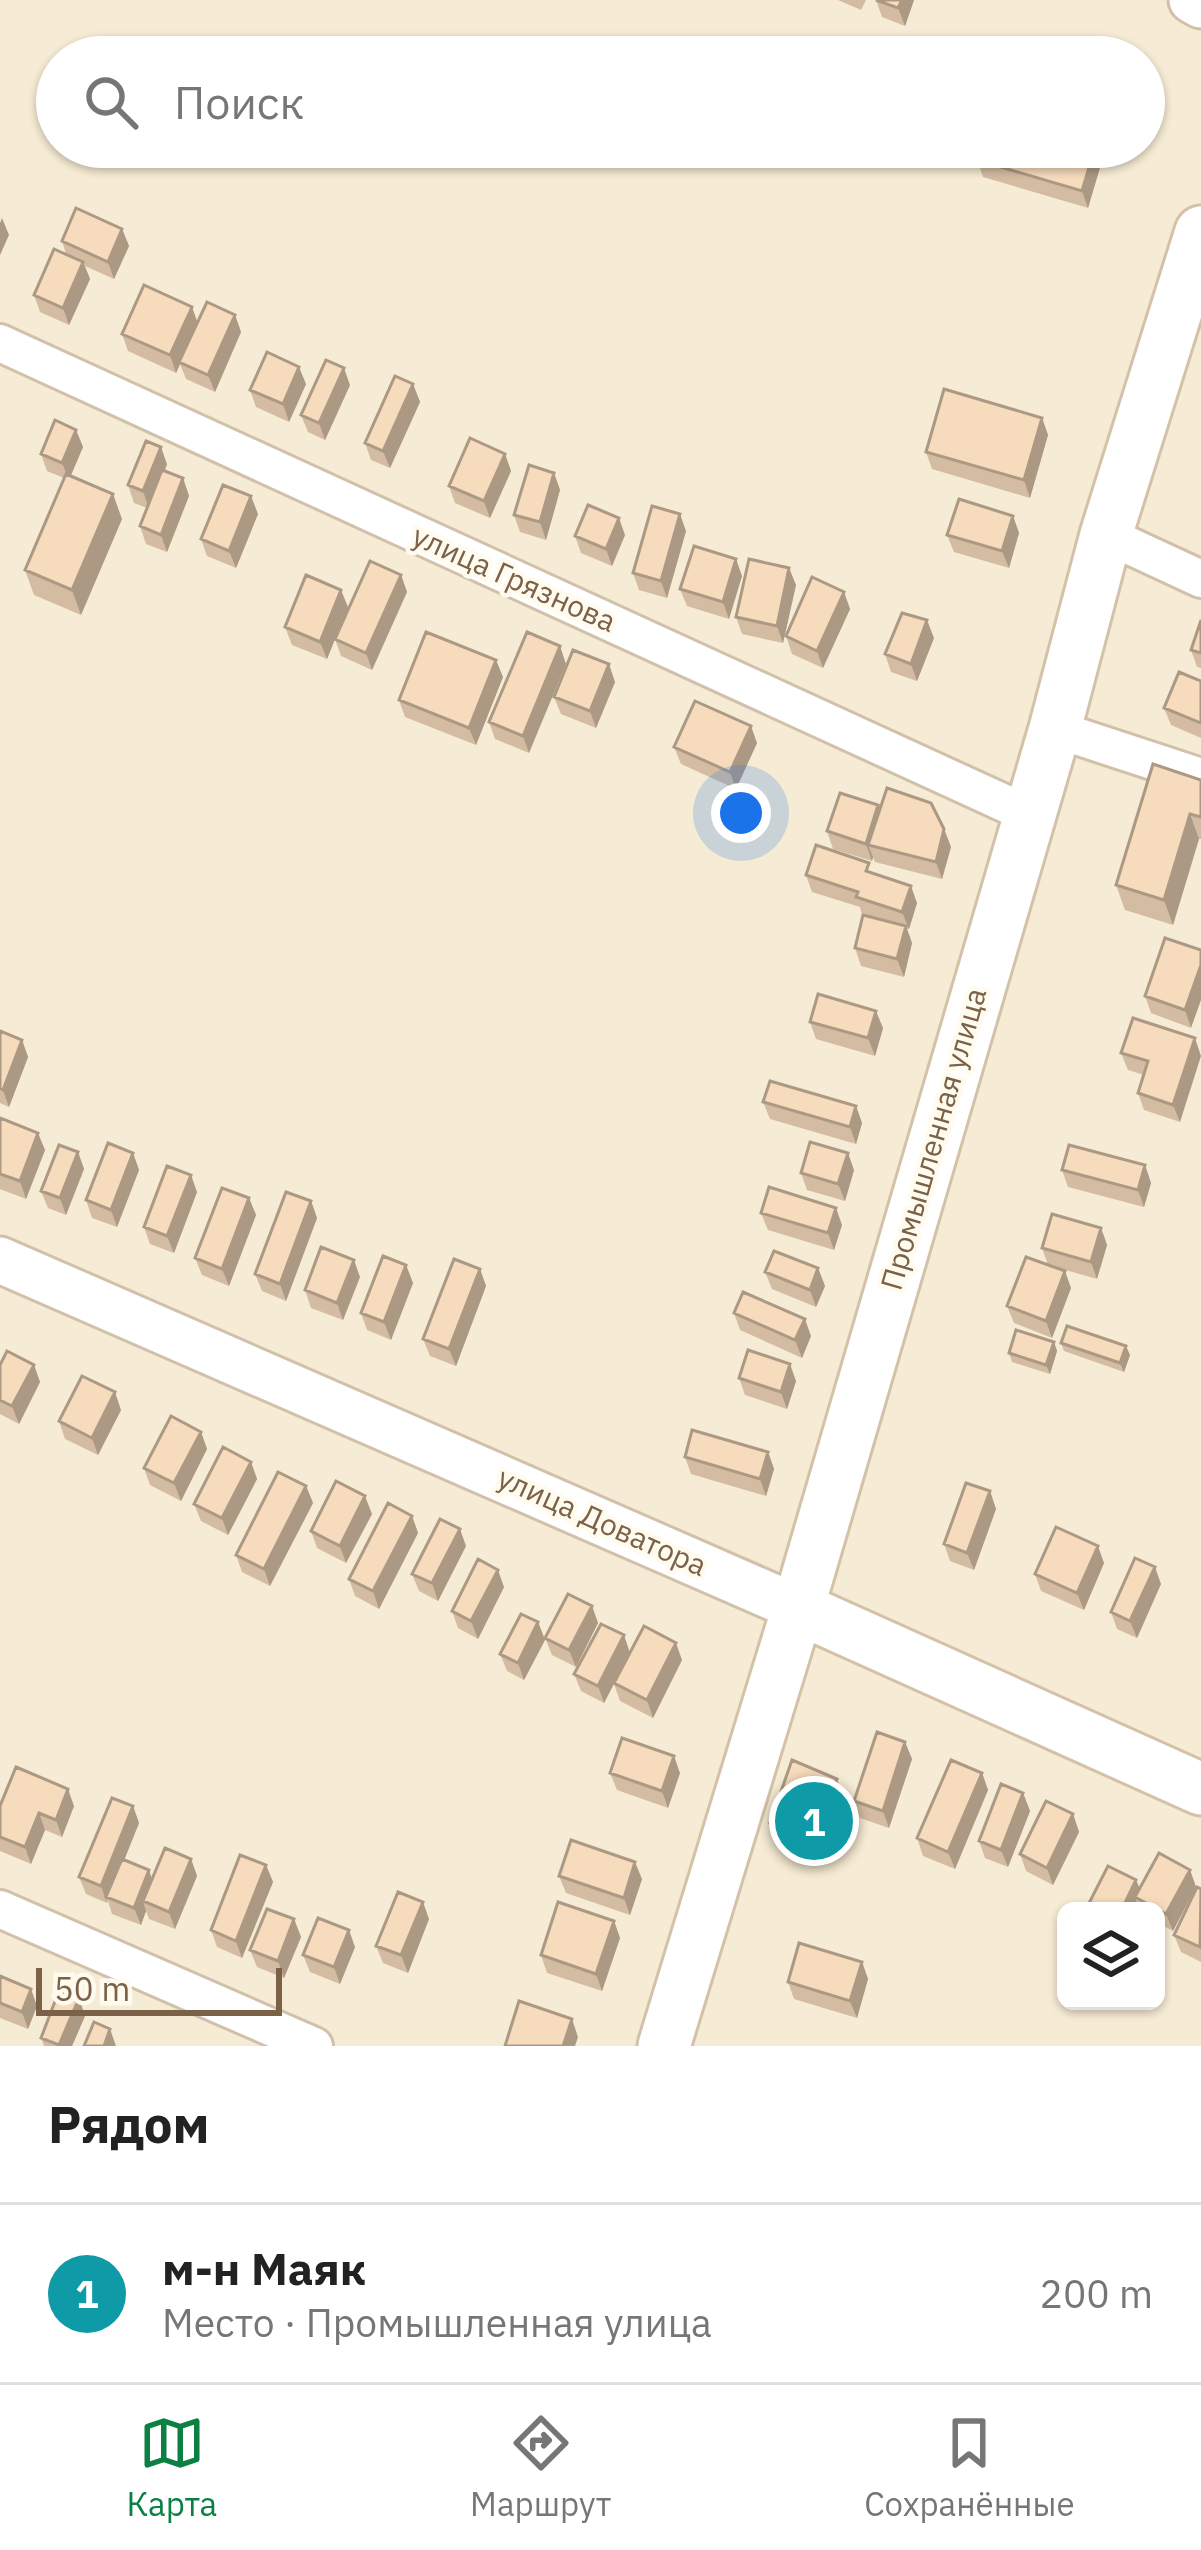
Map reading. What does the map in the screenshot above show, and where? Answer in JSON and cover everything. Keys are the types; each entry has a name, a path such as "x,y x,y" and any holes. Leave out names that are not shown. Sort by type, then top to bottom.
{"main road":[{"name":"Промышленная улица","path":"664,2046 798,1608 1055,729 1106,535 1201,232"},
{"name":"улица Доватора","path":"798,1608 1201,1789"}],"street":[{"path":"1192,0 1201,5"},
{"name":"улица Грязнова","path":"0,343 1028,814"},
{"path":"1106,535 1201,579"},
{"path":"1055,729 1201,777"},
{"name":"улица Доватора","path":"0,1260 798,1608"},
{"path":"0,1909 314,2046"}],"shaded area":[{"path":"0,0 1201,0 1201,2046 0,2046"}],"building":[{"path":"876,0 902,0 898,8"},
{"path":"1004,168 1089,168 1082,191"},
{"path":"76,208 122,229 108,262 62,241"},
{"path":"54,249 83,262 63,308 34,295"},
{"path":"144,285 192,307 170,355 122,334"},
{"path":"207,302 235,315 208,375 179,362"},
{"path":"267,352 299,367 283,404 250,390"},
{"path":"326,360 344,368 319,423 301,415"},
{"path":"395,376 413,384 383,451 365,443"},
{"path":"944,389 1042,418 1024,480 926,452"},
{"path":"55,420 76,430 62,463 41,454"},
{"path":"470,438 505,454 484,501 449,486"},
{"path":"146,441 161,447 143,491 128,485"},
{"path":"529,465 554,473 540,522 514,515"},
{"path":"162,470 183,478 161,535 140,526"},
{"path":"66,474 113,494 72,590 25,570"},
{"path":"223,485 251,496 229,551 201,539"},
{"path":"959,499 1013,516 1002,551 947,535"},
{"path":"588,505 619,518 606,549 575,536"},
{"path":"652,506 680,514 661,581 633,573"},
{"path":"694,546 736,559 723,602 680,589"},
{"path":"749,559 789,568 777,626 736,617"},
{"path":"370,561 401,575 366,653 335,639"},
{"path":"306,575 341,590 320,642 285,627"},
{"path":"812,577 844,592 817,651 786,636"},
{"path":"902,613 927,620 911,664 885,654"},
{"path":"1201,620 1201,653 1191,650"},
{"path":"426,632 496,660 469,728 399,700"},
{"path":"527,632 560,646 523,736 489,722"},
{"path":"573,650 609,664 590,711 554,697"},
{"path":"1179,672 1201,681 1201,723 1164,708"},
{"path":"695,701 751,726 730,772 674,747"},
{"path":"1153,764 1201,780 1201,817 1190,814 1164,900 1116,885"},
{"path":"887,788 931,803 944,829 936,862 868,845"},
{"path":"840,793 878,805 866,844 827,831"},
{"path":"816,845 869,863 866,871 911,886 902,912 806,875"},
{"path":"863,915 906,926 897,959 855,948"},
{"path":"1165,938 1201,950 1201,965 1185,1010 1145,996"},
{"path":"818,994 876,1011 868,1038 810,1022"},
{"path":"1133,1018 1195,1038 1173,1105 1138,1093 1148,1061 1121,1053"},
{"path":"0,1031 22,1040 3,1090 0,1088"},
{"path":"770,1081 856,1106 850,1127 763,1102"},
{"path":"0,1118 38,1133 20,1181 0,1174"},
{"path":"810,1142 848,1153 838,1184 801,1173"},
{"path":"108,1143 133,1153 111,1210 86,1200"},
{"path":"59,1145 78,1152 60,1198 41,1191"},
{"path":"1069,1145 1145,1165 1138,1190 1062,1170"},
{"path":"167,1166 191,1175 167,1236 144,1227"},
{"path":"769,1187 836,1208 828,1233 761,1213"},
{"path":"222,1188 249,1198 222,1269 195,1258"},
{"path":"286,1192 311,1201 280,1284 255,1274"},
{"path":"1052,1214 1101,1228 1091,1262 1042,1248"},
{"path":"321,1247 354,1260 337,1303 305,1290"},
{"path":"774,1251 818,1268 810,1290 765,1272"},
{"path":"383,1256 406,1265 384,1322 361,1313"},
{"path":"1026,1257 1065,1271 1046,1321 1007,1306"},
{"path":"454,1259 480,1269 449,1349 423,1339"},
{"path":"743,1292 805,1319 795,1340 734,1313"},
{"path":"1067,1326 1126,1346 1120,1363 1061,1343"},
{"path":"1016,1330 1054,1342 1046,1365 1009,1353"},
{"path":"748,1350 790,1364 781,1392 739,1378"},
{"path":"7,1351 34,1365 12,1406 0,1400 0,1365"},
{"path":"82,1376 115,1392 92,1438 59,1421"},
{"path":"171,1416 201,1432 174,1483 144,1468"},
{"path":"692,1430 768,1452 760,1479 685,1457"},
{"path":"223,1447 251,1462 222,1518 194,1504"},
{"path":"278,1472 306,1486 264,1569 236,1555"},
{"path":"336,1481 365,1496 340,1546 311,1531"},
{"path":"966,1483 990,1491 967,1553 944,1544"},
{"path":"388,1503 412,1516 373,1591 349,1579"},
{"path":"440,1519 460,1529 432,1583 412,1574"},
{"path":"1056,1527 1098,1546 1077,1593 1035,1574"},
{"path":"1135,1558 1155,1567 1130,1621 1111,1612"},
{"path":"478,1559 498,1570 471,1621 452,1611"},
{"path":"568,1594 592,1606 569,1650 545,1638"},
{"path":"521,1614 538,1622 518,1663 500,1654"},
{"path":"601,1624 624,1635 598,1686 574,1674"},
{"path":"644,1626 676,1643 647,1700 614,1683"},
{"path":"877,1732 905,1742 883,1811 854,1801"},
{"path":"622,1738 674,1756 662,1791 610,1773"},
{"path":"792,1760 837,1779 808,1837 770,1823"},
{"path":"951,1760 982,1773 948,1852 917,1838"},
{"path":"16,1767 68,1789 56,1820 39,1813 25,1847 0,1837 0,1806"},
{"path":"1001,1784 1023,1793 1001,1850 979,1841"},
{"path":"112,1798 133,1806 101,1886 79,1877"},
{"path":"1046,1801 1073,1814 1047,1868 1020,1854"},
{"path":"571,1840 635,1862 624,1898 559,1876"},
{"path":"165,1848 191,1859 169,1912 143,1901"},
{"path":"1159,1853 1190,1870 1166,1914 1165,1902 1135,1897"},
{"path":"240,1855 266,1865 236,1941 211,1930"},
{"path":"122,1859 149,1870 134,1908 106,1897"},
{"path":"1108,1866 1136,1880 1125,1902 1090,1902"},
{"path":"1197,1887 1201,1889 1200,1947 1174,1935"},
{"path":"398,1892 423,1902 401,1955 376,1946"},
{"path":"558,1902 614,1921 596,1974 541,1955"},
{"path":"267,1909 294,1919 278,1961 250,1950"},
{"path":"318,1918 349,1930 334,1967 303,1955"},
{"path":"799,1943 862,1962 850,2001 788,1982"},
{"path":"0,1976 31,1989 22,2012 0,2003"},
{"path":"59,1991 79,1998 59,2045 41,2038"},
{"path":"519,2001 572,2019 563,2046 505,2046"},
{"path":"94,2022 110,2029 104,2046 84,2046"}],"place":[{"name":"м-н Маяк","path":"814,1821"}]}
